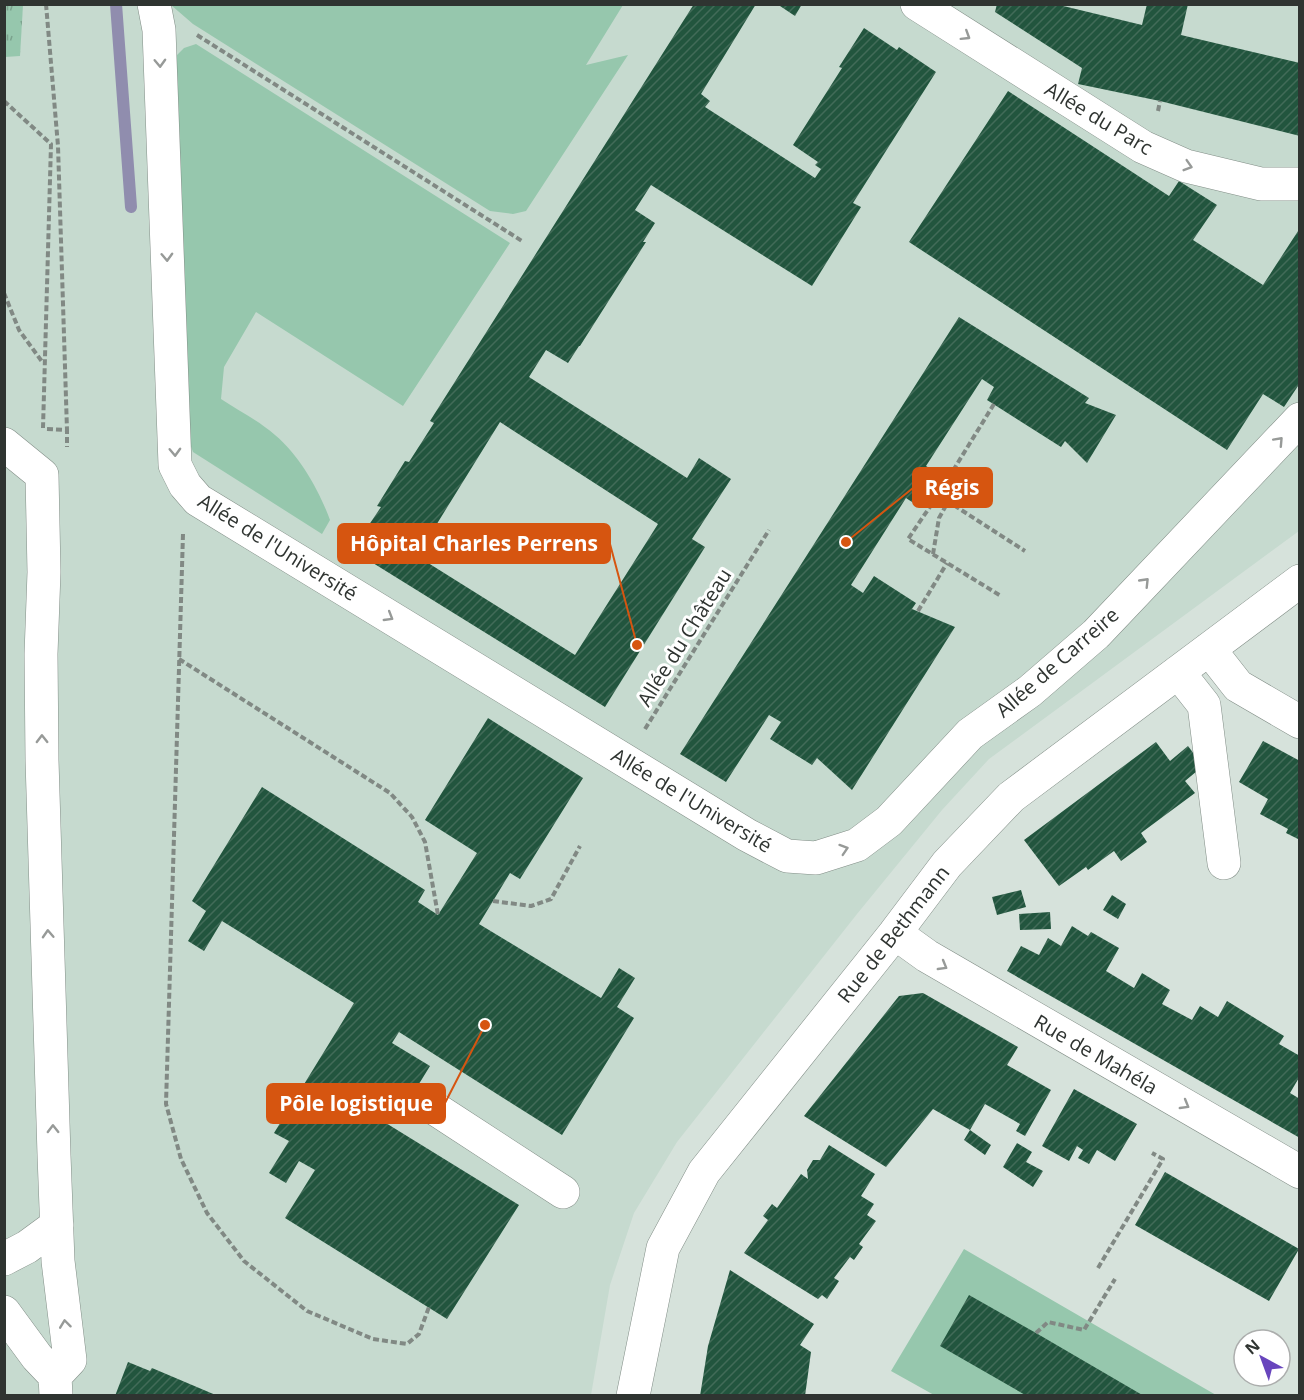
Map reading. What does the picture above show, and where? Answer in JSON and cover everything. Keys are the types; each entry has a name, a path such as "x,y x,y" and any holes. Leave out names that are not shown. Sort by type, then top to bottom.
{"street":[{"name":"Allée du Parc","path":"917,4 1143,147 1186,166 1261,184 1299,184"},
{"name":"Allée de l'Université","path":"156,17 175,465 185,485 198,500 747,836 787,856"},
{"name":"Allée de Carreire","path":"787,856 816,858 857,845 889,821 970,734 1030,691 1096,634 1299,419"},
{"path":"4,1312 56,1386 70,1360 58,1261 42,760 41,654 44,572 22,458"},
{"name":"Rue de Bethmann","path":"633,1395 663,1248 704,1172 895,933 947,864 1011,797 1299,581"},
{"path":"1209,649 1238,686 1299,722"},
{"path":"1178,672 1204,705 1224,863"},
{"name":"Rue de Mahéla","path":"895,933 927,956 1299,1172"},
{"path":"434,1108 563,1192"},
{"path":"4,1258 27,1247 57,1225"}],"path":[{"path":"46,4 58,146 67,430"},
{"path":"156,17 196,34 522,242"},
{"path":"4,101 51,144 43,429 22,458"},
{"path":"4,293 20,330 44,364"},
{"path":"994,404 908,539 1001,596"},
{"path":"185,485 166,1104 181,1159 207,1213 244,1261 307,1311 373,1339 408,1344 419,1334 429,1307"},
{"path":"931,492 1025,551"},
{"path":"933,555 939,518 948,502"},
{"name":"Allée du Château","path":"625,760 769,530"},
{"path":"918,611 947,563"},
{"path":"178,659 390,793 412,817 425,842 438,915"},
{"path":"493,901 531,906 551,899 580,846"},
{"path":"1098,1268 1163,1159 1152,1153"},
{"path":"1036,1334 1048,1322 1084,1330 1115,1279"}],"shaded area":[{"path":"5,5 1299,5 1299,531 989,759 942,810 677,1142 634,1213 610,1285 591,1395 5,1396"}],"green space":[{"path":"5,4 23,5 20,56 5,57"},
{"path":"171,5 623,5 586,65 628,55 526,211 513,214 490,211 193,24"},
{"path":"196,44 510,243 403,406 256,312 224,367 221,399 269,430 293,453 314,485 330,520 322,534 193,452 188,438 174,58 184,48"},
{"path":"964,1249 1216,1395 934,1395 891,1371"}],"building":[{"path":"694,4 756,4 701,94 710,101 705,107 815,178 821,169 815,165 818,162 793,145 842,68 839,67 864,28 897,50 899,47 936,72 853,203 861,207 812,286 651,185 635,210 655,223 643,242 646,242 580,346 568,363 546,350 529,377 687,478 699,458 731,479 692,539 705,547 605,707 352,550 381,507 377,506 405,461 409,462 434,423 430,421","holes":["500,422 658,524 575,655 417,556"]},
{"path":"777,4 802,4 795,16"},
{"path":"997,4 1055,4 1142,25 1147,4 1188,4 1181,35 1300,63 1300,136 1160,101 1078,84 1082,68 995,12"},
{"path":"1008,91 1169,196 1179,181 1217,205 1193,240 1263,285 1300,228 1300,383 1284,407 1263,394 1227,450 909,242"},
{"path":"959,317 1089,398 1085,403 1116,415 1087,463 1065,441 1061,447 987,400 994,387 982,379 926,466 941,475 921,508 906,498 851,585 863,593 874,576 916,603 912,609 955,627 852,790 817,758 812,765 770,739 781,722 769,715 726,782 680,754"},
{"path":"488,718 583,778 520,879 510,873 479,924 601,998 619,968 635,978 617,1007 634,1018 562,1135 399,1032 392,1043 430,1066 398,1118 360,1094 355,1104 519,1205 447,1319 285,1218 315,1170 299,1161 286,1183 269,1173 289,1141 274,1133 354,1003 222,921 204,951 188,941 206,911 192,901 262,787 425,890 418,902 438,915 477,853 425,820"},
{"path":"1263,741 1300,761 1300,840 1286,833 1288,829 1260,814 1268,799 1239,782"},
{"path":"1156,742 1170,761 1188,746 1203,766 1185,781 1195,793 1141,833 1147,842 1121,861 1114,851 1088,870 1086,867 1059,886 1024,840"},
{"path":"1021,890 1026,907 997,915 992,897"},
{"path":"1112,895 1126,904 1118,919 1103,910"},
{"path":"1050,912 1051,929 1020,930 1019,914"},
{"path":"1072,926 1088,936 1091,932 1119,948 1106,971 1134,988 1142,973 1170,990 1162,1004 1192,1020 1200,1006 1218,1017 1227,1001 1284,1036 1279,1044 1300,1056 1300,1076 1290,1093 1300,1099 1300,1138 1007,971 1021,946 1039,955 1048,938 1061,946"},
{"path":"923,993 1018,1047 1007,1065 1051,1090 1025,1136 1016,1131 1020,1124 985,1104 970,1130 933,1109 886,1167 804,1116 899,996"},
{"path":"1074,1089 1137,1124 1115,1161 1097,1150 1089,1164 1078,1158 1083,1150 1077,1146 1069,1161 1042,1146"},
{"path":"970,1130 991,1145 985,1155 964,1140"},
{"path":"1017,1143 1032,1152 1026,1162 1043,1171 1033,1187 1003,1167"},
{"path":"829,1145 875,1174 861,1196 874,1204 867,1215 876,1221 859,1244 863,1247 854,1260 850,1257 834,1278 839,1281 827,1299 822,1295 818,1299 744,1253 768,1220 763,1216 772,1204 777,1208 801,1174 808,1179 807,1170 813,1160 820,1160"},
{"path":"1165,1172 1299,1249 1269,1301 1135,1225"},
{"path":"730,1270 814,1324 800,1345 811,1352 805,1396 700,1396 708,1346"},
{"path":"969,1295 1144,1396 1027,1396 940,1346"},
{"path":"128,1362 150,1371 152,1368 218,1396 115,1396"}],"waterway":[{"path":"116,4 131,207"}],"place":[{"name":"Régis","path":"846,542"},
{"name":"Hôpital Charles Perrens","path":"637,645"},
{"name":"Pôle logistique","path":"485,1025"}]}
